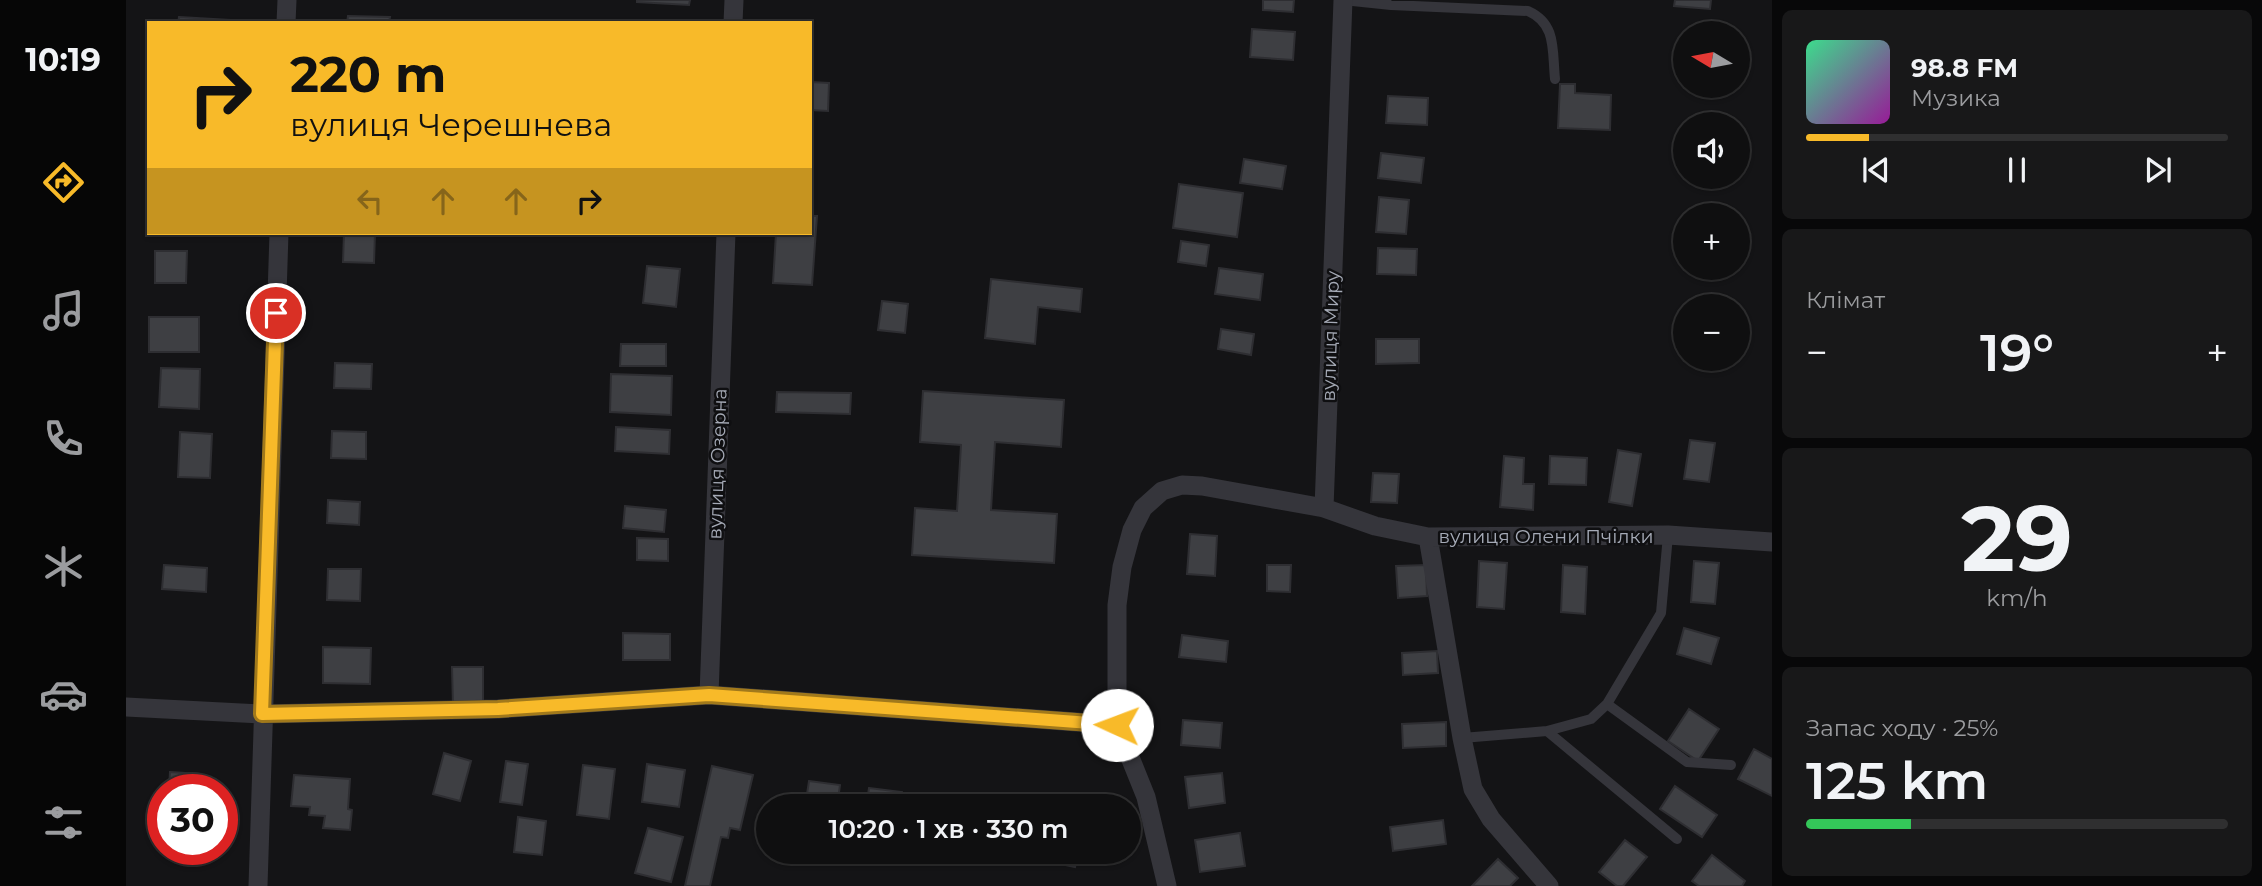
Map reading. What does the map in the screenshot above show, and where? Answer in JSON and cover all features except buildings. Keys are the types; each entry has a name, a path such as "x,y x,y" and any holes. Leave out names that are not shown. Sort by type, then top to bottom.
{"street":[{"path":"286,21 287,0"},
{"path":"733,21 734,0"},
{"name":"вулиця Миру","path":"1324,508 1343,0"},
{"path":"258,886 279,235"},
{"name":"вулиця Озерна","path":"709,695 726,235"},
{"path":"1167,886 1146,797 1117,725 1117,605 1122,567 1132,530 1143,508 1162,491 1182,485 1202,486 1324,508"},
{"name":"вулиця Олени Пчілки","path":"1324,508 1375,526 1428,537 1668,535 1772,542"},
{"path":"1428,537 1473,789 1491,819 1549,886"},
{"path":"126,707 262,714 498,709 709,695 1117,725"}],"lane":[{"path":"1343,0 1391,5 1528,10 1546,23 1551,39 1555,79"},
{"path":"1462,738 1548,731 1591,719 1607,704 1661,613 1668,535"},
{"path":"1607,704 1687,762 1731,765"},
{"path":"1548,731 1676,839"}],"route":[{"path":"276,313 262,714 498,709 709,695 1117,725"}]}
